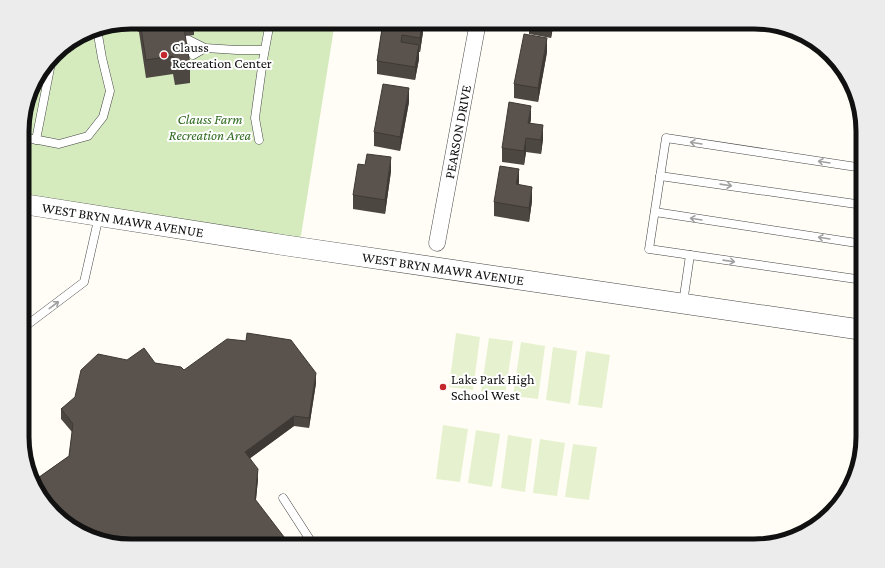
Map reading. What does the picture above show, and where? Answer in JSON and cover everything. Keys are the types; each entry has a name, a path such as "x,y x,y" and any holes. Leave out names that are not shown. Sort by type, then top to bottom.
{"street":[{"name":"PEARSON DRIVE","path":"437,243 477,29"},
{"name":"WEST BRYN MAWR AVENUE","path":"29,205 283,245 856,329"}],"lane":[{"path":"259,140 255,118 264,50 268,29"},
{"path":"29,138 60,144 88,136 103,117 110,91 98,35"},
{"path":"185,38 205,48 264,50"},
{"path":"193,55 205,48"},
{"path":"36,140 50,69"},
{"path":"856,167 666,138 649,249 856,279"},
{"path":"660,176 856,204"},
{"path":"655,212 856,243"},
{"path":"29,323 84,282 99,216"},
{"path":"683,303 690,255"},
{"path":"283,498 309,539"}],"green space":[{"name":"Clauss Farm Recreation Area","path":"131,29 334,29 299,248 29,206 30,118 34,98 46,74 64,54 74,46 92,37 111,31"},
{"path":"456,333 480,337 473,390 449,387"},
{"path":"489,338 513,341 505,395 481,391"},
{"path":"521,342 545,346 538,399 513,396"},
{"path":"553,347 577,351 570,404 546,400"},
{"path":"586,351 610,355 602,408 578,405"},
{"path":"443,425 468,429 460,482 436,479"},
{"path":"476,430 500,434 492,487 468,483"},
{"path":"508,435 532,439 525,492 501,488"},
{"path":"540,439 565,443 557,496 533,493"},
{"path":"573,444 597,447 589,500 565,497"}],"building":[{"path":"141,29 184,29 190,65 175,67 173,56 146,60"},
{"path":"382,29 421,29 420,38 402,35 401,42 419,45 415,67 377,61"},
{"path":"524,34 547,38 538,88 514,84"},
{"path":"383,84 409,88 400,137 374,132"},
{"path":"509,102 531,106 528,123 543,125 541,140 526,138 524,151 502,148"},
{"path":"367,154 391,157 385,200 353,195 358,164 365,165"},
{"path":"500,166 519,169 516,184 532,187 529,208 494,202"},
{"path":"247,333 291,340 316,373 309,418 294,416 245,452 258,469 255,499 286,539 131,539 105,536 74,522 59,509 46,494 38,478 69,456 73,424 61,409 75,397 81,370 98,354 127,360 144,348 155,363 181,367 184,370 227,339 246,341"}],"place":[{"name":"Clauss Recreation Center","path":"164,55"},
{"name":"Lake Park High School West","path":"443,387"}]}
